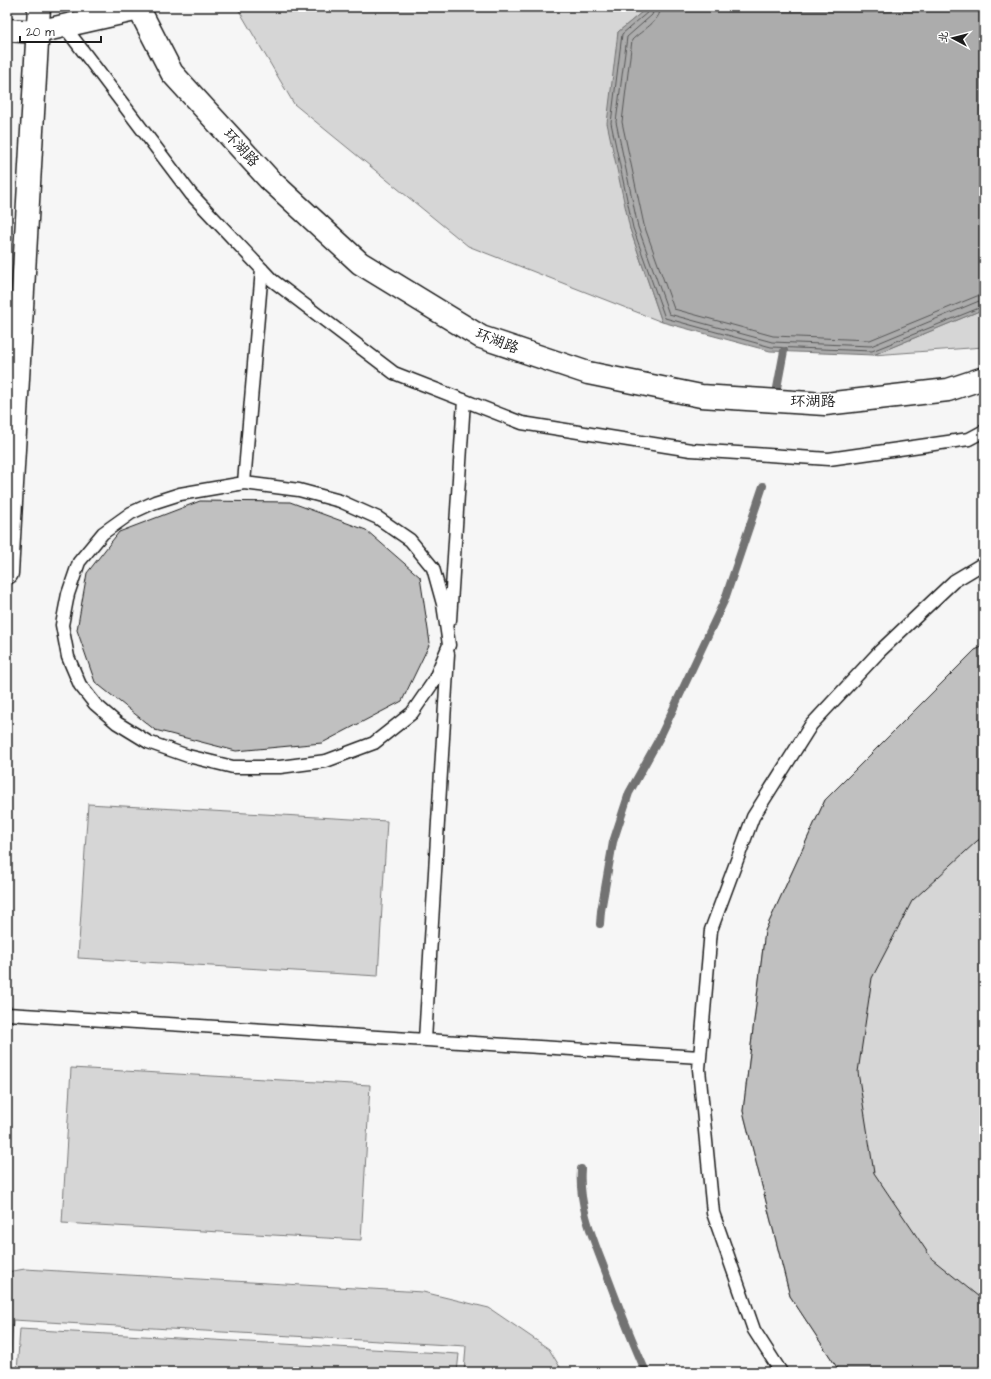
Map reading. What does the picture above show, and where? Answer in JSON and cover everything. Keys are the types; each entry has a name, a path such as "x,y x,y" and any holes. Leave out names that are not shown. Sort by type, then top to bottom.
{"street":[{"path":"7,572 12,408 39,7"},
{"path":"7,30 37,32 138,8"},
{"name":"环湖路","path":"138,8 172,73 269,179 360,262 481,337 588,373 701,396 825,404 948,390 984,378"}],"lane":[{"path":"64,26 191,194 272,280 394,373 522,423 690,450 829,459 969,439 984,431"},
{"path":"244,483 262,269"},
{"path":"425,1040 464,400"},
{"path":"244,483 299,490 340,501 378,518 410,540 433,568 443,604 449,645 434,681 412,713 374,743 326,761 280,767 233,767 188,756 148,742 117,723 95,704 80,685 68,657 62,625 68,594 80,562 103,532 131,513 155,502 180,494 244,483"},
{"path":"781,1372 754,1330 713,1213 699,1069 711,930 753,817 811,725 880,651 954,581 984,563"},
{"path":"7,1014 700,1057"}],"shaded area":[{"path":"237,7 648,7 618,32 630,229 662,322 468,246 294,104"},
{"path":"984,309 984,347 873,355"},
{"path":"984,646 984,1372 840,1372 790,1296 743,1111 765,931 825,800 975,650"},
{"path":"88,804 387,821 378,976 78,958"},
{"path":"71,1068 370,1085 361,1240 62,1223"},
{"path":"25,1269 423,1292 489,1308 549,1349 563,1372 464,1372 466,1346 13,1320 10,1372 7,1372 7,1272"},
{"path":"20,1329 459,1354 457,1372 17,1372"}],"water":[{"path":"648,7 984,7 984,309 873,355 770,351 662,322 630,229 607,123 618,32"}],"building":[{"path":"200,501 290,502 366,530 420,577 430,643 402,701 322,743 236,751 155,730 95,682 77,630 87,573 119,532"},
{"path":"984,646 984,837 977,841 912,901 872,978 858,1072 874,1173 932,1259 984,1301 984,1372 840,1372 790,1296 743,1111 765,931 825,800 975,650"}],"waterway":[{"path":"777,388 784,351"},
{"path":"600,924 613,842 629,793 660,737 725,599 763,486"},
{"path":"581,1169 582,1198 588,1225 646,1372"}]}
